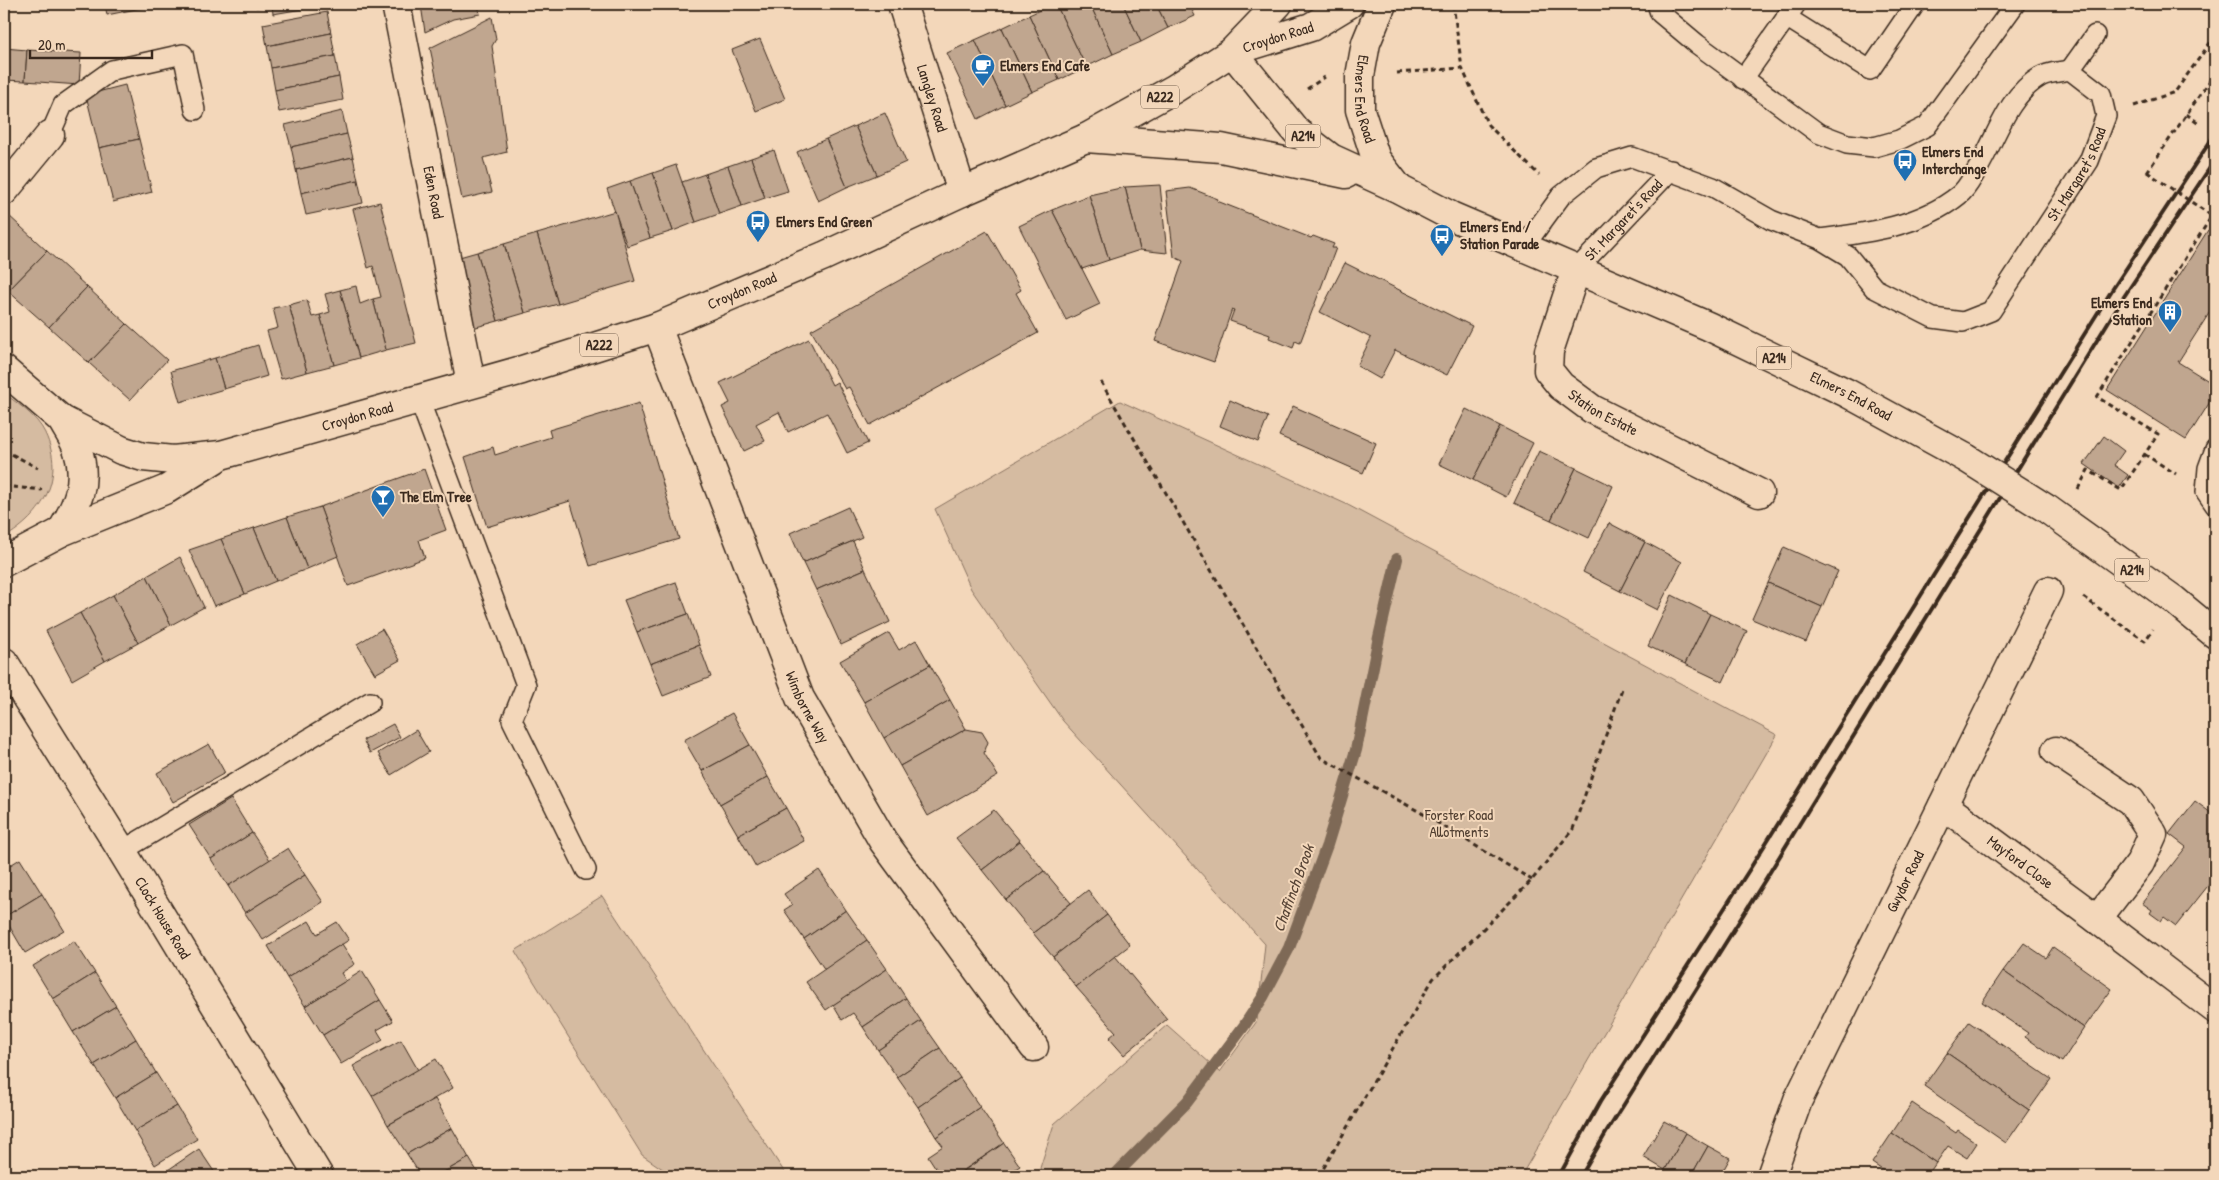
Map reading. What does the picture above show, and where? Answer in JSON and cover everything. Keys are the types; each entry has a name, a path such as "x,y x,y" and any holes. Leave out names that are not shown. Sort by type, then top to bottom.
{"main road":[{"name":"Eden Road","path":"396,4 471,383"},
{"name":"Langley Road","path":"902,4 962,192"},
{"name":"Croydon Road","path":"62,420 121,450 143,457 173,460 221,455 522,370 657,327 824,256 962,192 1086,138 1174,89 1232,52 1278,4"},
{"name":"Croydon Road","path":"1232,52 1311,27 1349,4"},
{"name":"Elmers End Road","path":"1382,4 1366,43 1360,76 1360,110 1376,159 1399,189"},
{"name":"Elmers End Road","path":"1232,52 1296,131 1331,158 1399,189 1451,216 1726,334 1847,393 1966,458 2047,509 2174,600 2215,634"},
{"path":"4,190 50,135"},
{"path":"1086,138 1220,148 1334,171 1399,189"},
{"name":"Station Estate","path":"1576,270 1548,351 1548,370 1561,386 1592,409 1758,493"},
{"name":"Wimborne Way","path":"657,327 800,698 883,842 1034,1048"},
{"path":"4,370 62,420 78,450 82,476 77,506 61,532"},
{"name":"Croydon Road","path":"4,562 61,532 167,489 221,455"},
{"name":"Gwydor Road","path":"1771,1176 1798,1100 2048,591"},
{"name":"Clock House Road","path":"4,662 122,851 319,1176"},
{"path":"2056,751 2131,801 2153,834 2140,863 2097,919"},
{"name":"Mayford Close","path":"1942,805 2215,1009"}],"lane":[{"path":"1657,4 1660,13 1743,79 1818,133 1847,144 1874,147 1899,140 1927,126 2015,4"},
{"path":"1743,79 1791,11 1870,70 1916,4"},
{"path":"2070,70 2095,35"},
{"path":"50,135 63,105 112,70 183,54 195,110"},
{"name":"St. Margaret's Road","path":"1523,248 1561,196 1596,168 1632,158 1671,170 1713,187 1771,220 1820,239 1848,256 1874,288 1933,318 1964,322 1991,311 2090,161 2106,116 2101,94 2070,70 2041,76 2016,98 1978,168 1961,194 1932,214 1862,233 1820,239"},
{"name":"St. Margaret's Road","path":"1576,270 1671,170"},
{"path":"419,399 526,684 512,720 586,870"},
{"path":"2215,450 2208,468 2206,492 2215,505"},
{"path":"122,851 370,702"}],"path":[{"path":"1453,4 1462,68 1488,125 1561,196"},
{"path":"2106,116 2175,92 2215,36"},
{"path":"2215,73 2147,172 2215,218"},
{"path":"2186,114 2199,123"},
{"path":"2144,454 2158,434 2095,396 2215,212"},
{"path":"1101,382 1321,758 1361,779 1532,880"},
{"path":"4,450 38,468"},
{"path":"4,486 48,491"},
{"path":"2048,591 2056,578 2145,641 2174,600"},
{"path":"1319,1176 1433,979 1532,880 1573,829 1623,686"}],"green space":[{"path":"4,393 27,411 42,427 51,449 53,465 52,480 40,507 18,529 4,538"},
{"name":"Forster Road Allotments","path":"1120,401 1346,504 1777,735 1521,1176 1045,1176 1040,1168 1054,1124 1167,1025 1220,1072 1257,1021 1265,944 1063,721 971,589 935,509"},
{"path":"602,896 787,1176 673,1176 642,1155 515,951"}],"building":[{"path":"105,4 145,4 146,7 107,15"},
{"path":"256,4 326,5 273,14 272,5 256,7"},
{"path":"478,4 480,14 453,19 425,32 421,5"},
{"path":"1056,4 1086,67 1059,80 1029,15"},
{"path":"1056,4 1090,4 1113,54 1086,67"},
{"path":"1090,4 1123,4 1141,42 1113,54"},
{"path":"1123,4 1156,4 1168,28 1141,42"},
{"path":"1156,4 1189,4 1195,16 1168,28"},
{"path":"327,12 331,33 267,46 263,24"},
{"path":"1029,15 1059,80 1032,92 1002,28"},
{"path":"492,17 496,39 492,46 507,152 483,158 492,192 462,199 430,48"},
{"path":"1002,28 1032,92 1005,105 975,40"},
{"path":"331,33 335,56 271,68 267,46"},
{"path":"760,39 785,99 756,111 732,50"},
{"path":"975,40 1005,105 978,119 947,53"},
{"path":"4,48 27,50 25,81 4,80"},
{"path":"27,50 81,53 79,85 25,81"},
{"path":"335,56 339,77 275,90 271,68"},
{"path":"339,77 343,100 279,112 275,90"},
{"path":"125,85 139,139 99,148 86,95"},
{"path":"342,111 347,134 291,147 285,125"},
{"path":"885,113 906,162 877,175 855,126"},
{"path":"855,126 877,175 847,187 826,139"},
{"path":"347,134 353,157 296,170 291,147"},
{"path":"139,139 152,192 113,202 99,148"},
{"path":"826,139 847,187 818,201 797,152"},
{"path":"774,150 788,191 765,198 751,158"},
{"path":"353,157 358,180 301,193 296,170"},
{"path":"751,158 765,198 742,206 728,166"},
{"path":"676,165 696,222 673,231 653,173"},
{"path":"728,166 742,206 719,214 705,174"},
{"path":"653,173 673,231 650,238 630,181"},
{"path":"705,174 719,214 696,222 682,182"},
{"path":"358,180 363,203 306,215 301,193"},
{"path":"630,181 650,238 627,246 607,189"},
{"path":"1160,185 1167,253 1140,250 1125,187"},
{"path":"1125,187 1140,250 1109,260 1089,195"},
{"path":"1190,188 1218,199 1217,201 1311,238 1313,236 1334,244 1332,248 1336,248 1300,343 1295,341 1293,348 1269,338 1270,335 1230,321 1234,310 1232,309 1214,362 1155,341 1183,261 1174,257 1166,191"},
{"path":"1089,195 1109,260 1082,269 1052,210"},
{"path":"380,202 416,343 386,350 373,299 381,297 373,266 368,268 353,209"},
{"path":"1052,210 1100,304 1066,320 1019,226"},
{"path":"615,211 635,281 558,304 537,234"},
{"path":"7,214 47,251 8,291 4,287 4,218"},
{"name":"Elmers End Station","path":"2208,230 2215,235 2215,304 2178,362 2215,385 2215,394 2186,440 2107,390"},
{"path":"987,231 1021,290 1016,293 1038,333 870,425 849,387 845,389 811,330"},
{"path":"537,234 558,304 525,313 504,244"},
{"path":"504,244 525,313 498,321 477,252"},
{"path":"47,251 87,287 49,327 8,291"},
{"path":"477,252 498,321 469,329 449,260"},
{"path":"1345,263 1472,326 1447,375 1395,350 1380,379 1357,366 1371,338 1320,312"},
{"path":"356,286 360,304 373,299 386,350 359,358 340,290"},
{"path":"87,287 127,324 89,363 49,327"},
{"path":"340,290 359,358 334,365 320,315 330,312 325,294"},
{"path":"307,300 312,317 320,315 334,365 307,372 289,305"},
{"path":"289,305 307,372 281,379 267,331 278,328 273,308"},
{"path":"127,324 167,360 130,400 89,363"},
{"path":"809,339 832,385 837,382 868,443 847,453 827,413 788,432 779,412 756,424 765,441 744,451 722,407 730,403 720,383"},
{"path":"258,345 267,376 224,389 215,358"},
{"path":"215,358 224,389 180,402 171,371"},
{"path":"1230,400 1268,417 1258,442 1220,426"},
{"path":"639,403 679,539 590,566 570,501 487,527 465,457 493,447 495,455 551,437 549,430"},
{"path":"1293,406 1376,443 1363,473 1279,436"},
{"path":"1466,409 1500,426 1473,480 1439,464"},
{"path":"1500,426 1533,443 1506,497 1473,480"},
{"path":"2104,436 2124,451 2114,465 2128,475 2119,488 2084,464"},
{"path":"1539,451 1576,468 1551,520 1514,503"},
{"path":"1576,468 1613,486 1589,538 1551,520"},
{"name":"The Elm Tree","path":"424,469 446,530 419,540 425,558 348,586 320,507"},
{"path":"320,507 338,556 307,569 287,517"},
{"path":"848,507 862,537 803,563 790,533"},
{"path":"287,517 307,569 276,581 254,528"},
{"path":"1609,523 1645,542 1620,591 1583,572"},
{"path":"254,528 276,581 245,594 221,539"},
{"path":"221,539 245,594 214,606 189,550"},
{"path":"853,541 865,569 816,590 803,563"},
{"path":"1645,542 1682,562 1657,610 1620,591"},
{"path":"1784,547 1838,571 1822,607 1768,583"},
{"path":"180,557 204,607 171,625 147,576"},
{"path":"865,569 890,622 841,645 816,590"},
{"path":"147,576 171,625 138,643 113,595"},
{"path":"676,582 688,614 637,632 624,600"},
{"path":"1768,583 1822,607 1806,642 1752,619"},
{"path":"113,595 138,643 105,661 80,613"},
{"path":"1672,595 1710,614 1685,664 1648,646"},
{"path":"80,613 105,661 72,680 46,631"},
{"path":"688,614 699,645 650,664 637,632"},
{"path":"1710,614 1747,631 1723,682 1685,664"},
{"path":"382,629 400,660 375,674 357,644"},
{"path":"889,633 899,650 916,640 930,665 864,702 840,661"},
{"path":"699,645 711,677 663,696 650,664"},
{"path":"930,665 950,700 884,738 864,702"},
{"path":"950,700 966,729 900,766 884,738"},
{"path":"732,713 750,745 702,771 684,740"},
{"path":"393,724 400,737 370,753 363,740"},
{"path":"966,729 982,732 988,742 984,753 998,776 928,816 900,766"},
{"path":"416,730 429,752 391,775 378,753"},
{"path":"209,744 225,773 173,802 157,773"},
{"path":"750,745 768,777 720,804 702,771"},
{"path":"768,777 786,808 738,835 720,804"},
{"path":"231,799 252,833 211,859 189,825"},
{"path":"2195,801 2215,816 2215,877 2176,926 2164,917 2161,921 2150,913 2152,910 2142,903 2186,847 2169,834"},
{"path":"786,808 804,841 756,867 738,835"},
{"path":"994,810 1020,841 982,870 956,838"},
{"path":"252,833 270,860 228,886 211,859"},
{"path":"1020,841 1044,871 1006,900 982,870"},
{"path":"288,848 305,875 245,913 228,886"},
{"path":"20,859 42,894 4,917 4,869"},
{"path":"819,870 846,910 804,939 784,910 792,905 784,894"},
{"path":"1044,871 1071,903 1033,933 1006,900"},
{"path":"305,875 323,902 263,940 245,913"},
{"path":"1088,890 1107,915 1053,957 1033,933"},
{"path":"42,894 64,930 25,953 4,917"},
{"path":"846,910 867,940 825,970 804,939"},
{"path":"1107,915 1130,945 1076,987 1053,957"},
{"path":"309,921 317,934 337,922 349,940 287,978 268,946"},
{"path":"867,940 887,969 826,1010 806,982"},
{"path":"74,941 95,973 53,999 33,966"},
{"path":"2024,943 2046,958 2053,947 2112,989 2084,1028 2003,971"},
{"path":"342,944 355,964 341,973 346,981 305,1006 287,978"},
{"path":"1115,956 1167,1019 1124,1055 1109,1038 1116,1032 1076,987"},
{"path":"887,969 906,998 863,1027 853,1013 842,1020 833,1005"},
{"path":"362,971 380,1000 323,1035 305,1006"},
{"path":"2003,971 2084,1028 2062,1062 2025,1037 2028,1033 1982,1002"},
{"path":"95,973 116,1006 73,1032 53,999"},
{"path":"906,998 921,1021 878,1050 863,1027"},
{"path":"380,1000 393,1021 377,1030 383,1040 341,1064 323,1035"},
{"path":"116,1006 136,1039 94,1065 73,1032"},
{"path":"921,1021 940,1048 897,1077 878,1050"},
{"path":"1969,1022 2051,1079 2029,1110 1947,1053"},
{"path":"136,1039 156,1073 115,1098 94,1065"},
{"path":"401,1040 418,1070 372,1096 353,1066"},
{"path":"940,1048 960,1078 918,1107 897,1077"},
{"path":"1947,1053 2029,1110 2006,1143 1924,1086"},
{"path":"436,1059 453,1088 388,1125 372,1096"},
{"path":"156,1073 177,1106 135,1131 115,1098"},
{"path":"960,1078 980,1107 936,1137 918,1107"},
{"path":"435,1099 452,1128 407,1154 388,1125"},
{"path":"1912,1103 1956,1133 1958,1130 1977,1143 1967,1158 1948,1146 1936,1163 1892,1133"},
{"path":"177,1106 197,1139 155,1165 135,1131"},
{"path":"980,1107 1004,1143 955,1176 941,1176 928,1156 943,1146 936,1137"},
{"path":"1664,1121 1686,1133 1665,1170 1643,1157"},
{"path":"452,1128 469,1158 437,1176 421,1176 407,1154"},
{"path":"1686,1133 1708,1146 1691,1176 1677,1176 1665,1170"},
{"path":"1892,1133 1936,1163 1927,1176 1891,1176 1872,1163"},
{"path":"1004,1143 1020,1166 1005,1176 965,1176 962,1172"},
{"path":"1708,1146 1730,1158 1720,1176 1691,1176"},
{"path":"199,1149 217,1176 159,1176"},
{"path":"469,1158 480,1176 437,1176"},
{"path":"4,1161 13,1176 4,1176"}],"waterway":[{"name":"Chaffinch Brook","path":"1114,1176 1187,1102 1244,1026 1263,997 1289,948 1327,845 1356,750 1397,559"}],"railway":[{"path":"1559,1176 1600,1102 1751,867 2112,290 2215,134"},
{"path":"1581,1176 2123,298 2215,160"}],"place":[{"name":"Elmers End Cafe","path":"983,87"},
{"name":"Elmers End Interchange","path":"1905,182"},
{"name":"Elmers End Green","path":"758,243"},
{"name":"Elmers End / Station Parade","path":"1442,257"},
{"name":"Elmers End Station","path":"2170,333"},
{"name":"The Elm Tree","path":"383,518"}]}
